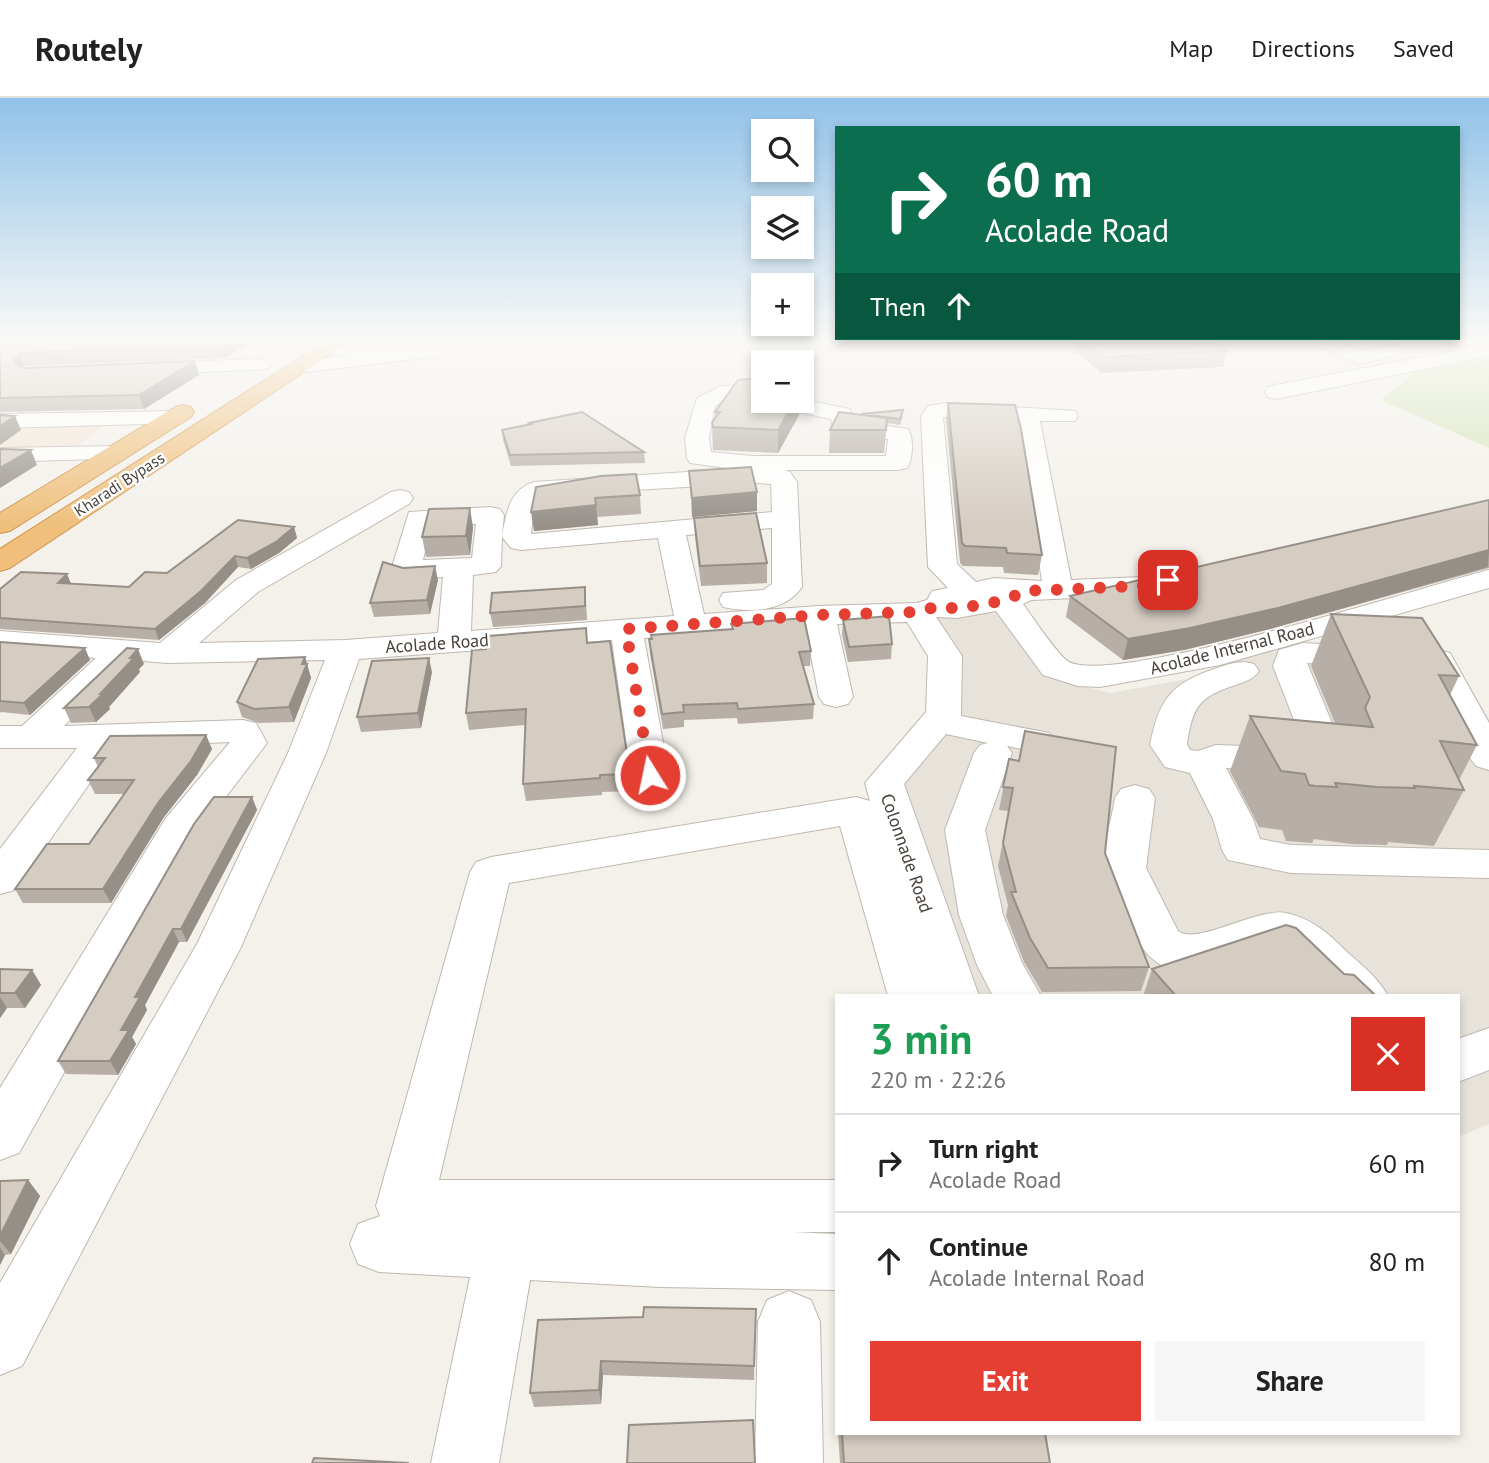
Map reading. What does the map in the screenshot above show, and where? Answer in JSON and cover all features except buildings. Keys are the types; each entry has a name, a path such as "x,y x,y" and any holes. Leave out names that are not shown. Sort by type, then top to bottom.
{"highway":[{"name":"Kharadi Bypass","path":"4,520 198,402"},
{"name":"Kharadi Bypass","path":"0,562 226,402"}],"street":[{"path":"707,402 697,438 699,458 752,463 898,463 900,434 842,426 842,414 814,409"},
{"name":"Acolade Internal Road","path":"1027,414 946,410 936,411 932,416 943,567 999,593 1055,668 1078,676 1100,677 1208,657 1489,579"},
{"path":"1058,589 1027,414 1067,416"},
{"path":"0,421 168,421"},
{"path":"0,428 168,421"},
{"path":"4,455 37,427"},
{"path":"4,455 117,453"},
{"path":"810,462 809,616 836,697"},
{"path":"670,528 688,614 769,599 787,587 786,519 784,482 781,477 543,487 531,490 525,495 516,537 521,542 538,542 670,528 786,519"},
{"path":"167,653 247,586 400,498"},
{"path":"454,642 459,568"},
{"path":"928,609 957,609 999,593 1142,586 1182,577"},
{"name":"Acolade Road","path":"0,641 167,653 346,650 626,629 688,614 809,616 928,609"},
{"name":"Colonnade Road","path":"928,609 945,656 944,714 884,783 954,994"},
{"path":"626,629 650,775"},
{"path":"15,737 124,650"},
{"path":"0,1344 218,947 307,753 346,650"},
{"path":"1291,657 1290,666 1325,752 1322,760 1216,756 1205,764 1178,759 1168,746 1172,716 1192,688 1303,653 1438,660 1489,758"},
{"path":"937,722 1036,741"},
{"path":"0,1136 180,828 249,743 243,731 231,730 104,737 15,737"},
{"path":"0,879 104,737"},
{"path":"993,753 965,830 981,915 1000,965 1016,994"},
{"path":"1205,764 1233,819 1243,850 1291,859 1489,864"},
{"path":"1135,798 1125,868 1161,942 1173,952 1190,953 1261,931 1283,929 1303,937 1362,994"},
{"path":"835,1206 404,1206 491,872 856,810 911,994"},
{"path":"379,1244 835,1262"},
{"path":"465,1463 505,1251"},
{"path":"789,1322 789,1463"}],"shaded area":[{"path":"108,422 62,459 0,460 0,425"},
{"path":"997,612 1054,679 1110,693 1221,673 1244,648 1450,652 1489,719 1489,1124 1460,1136 1460,994 959,994 875,774 934,719 934,648 924,618"}],"green space":[{"path":"1385,402 1489,402 1489,448"}],"route":[{"path":"650,775 626,629 819,615 916,612 940,606 957,609 1006,600 1025,591 1142,586 1168,580"}]}
